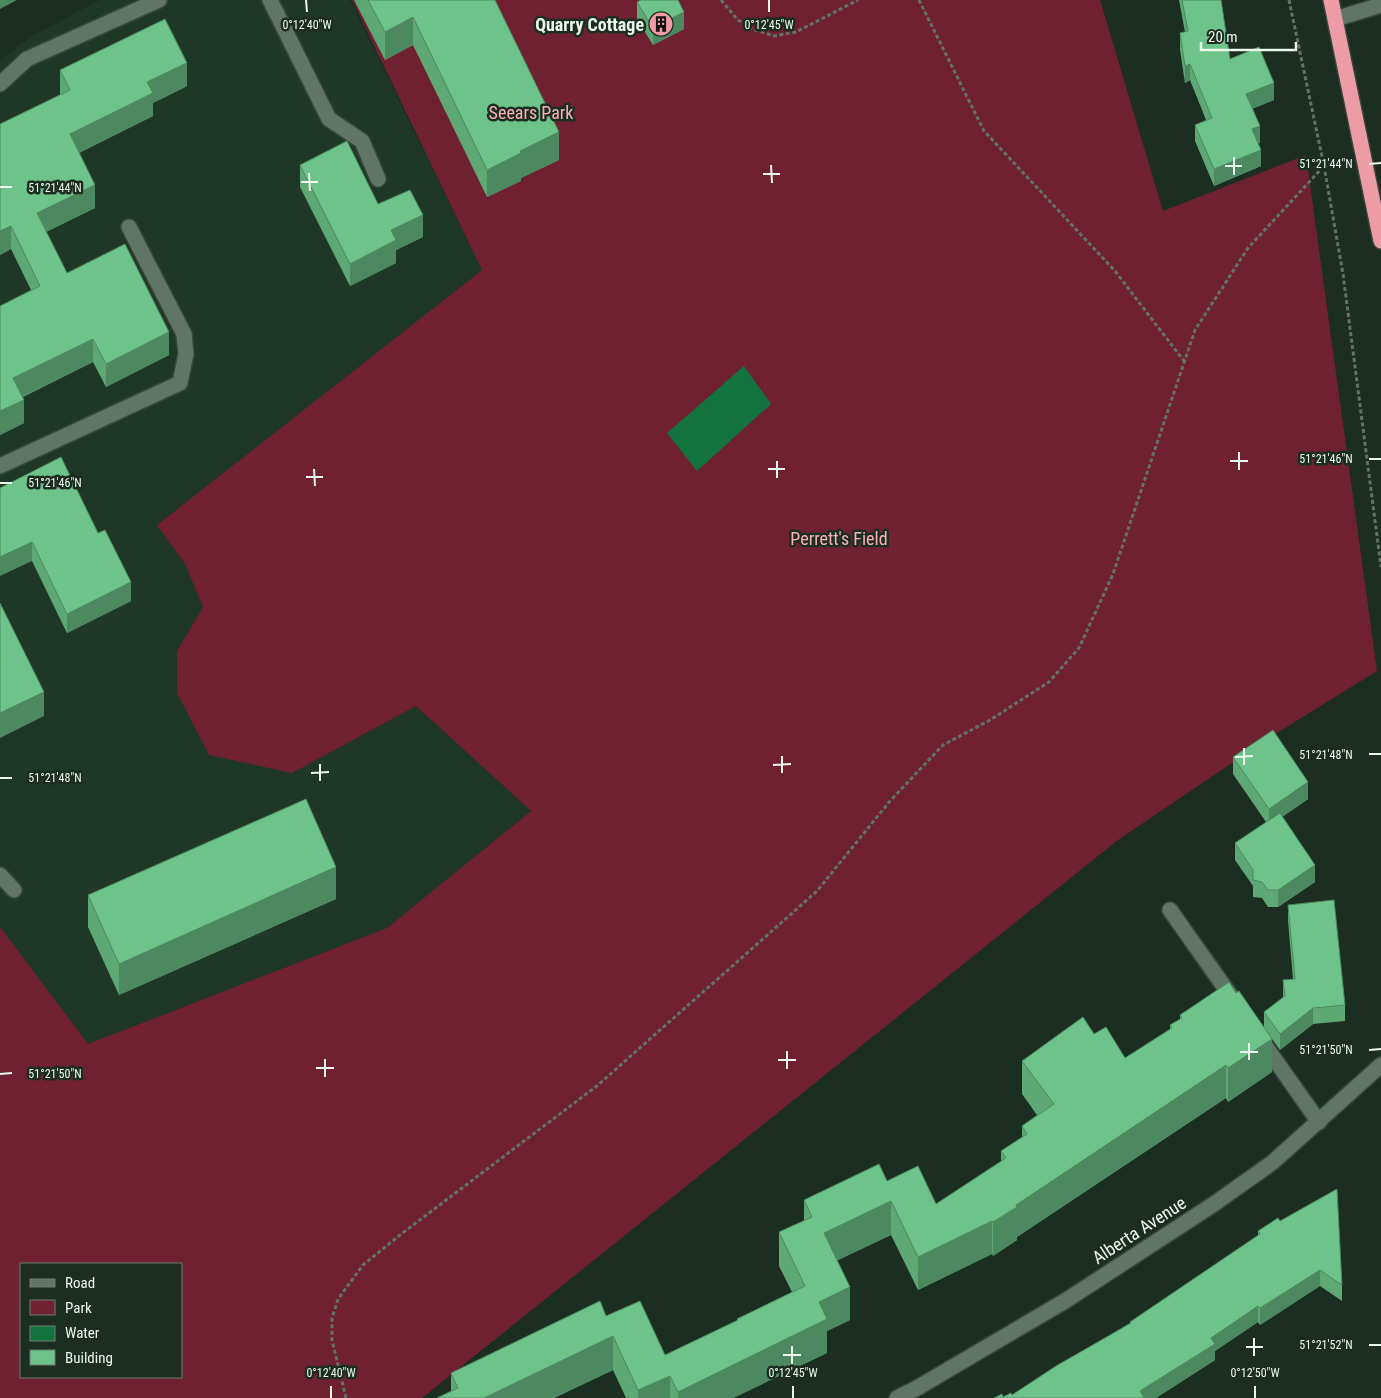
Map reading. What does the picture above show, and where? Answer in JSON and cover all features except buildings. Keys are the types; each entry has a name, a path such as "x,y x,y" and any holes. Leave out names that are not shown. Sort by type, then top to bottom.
{"highway":[{"path":"1331,0 1377,203 1381,241"}],"street":[{"path":"0,84 27,59 159,0"},
{"path":"270,0 329,119 362,141 378,179"},
{"path":"1335,19 1381,5"},
{"path":"0,466 180,383 186,354 184,334 128,227"},
{"path":"0,875 14,890"},
{"path":"1170,910 1319,1122"},
{"name":"Alberta Avenue","path":"897,1398 1065,1301 1214,1204 1273,1162 1381,1065"}],"path":[{"path":"721,0 738,20 752,29 774,36 796,32 858,0"},
{"path":"919,0 984,131 1115,271 1184,362"},
{"path":"1289,0 1324,166 1343,274 1381,567"},
{"path":"346,1398 332,1340 332,1318 338,1299 363,1265 598,1086 817,891 890,801 943,745 990,720 1049,682 1079,648 1113,574 1195,330 1248,248 1324,166"}],"shaded area":[{"path":"100,0 350,0 482,270 157,525 185,564 203,607 177,651 292,773 416,706 531,811 387,928 88,1044 0,927 0,61 28,38"}],"green space":[{"name":"Perrett's Field","path":"352,0 1100,0 1163,211 1306,155 1377,671 1272,736 1118,840 422,1398 0,1398 0,927 88,1044 387,928 531,811 416,706 292,773 209,755 177,693 177,651 203,607 185,564 157,525 482,270"}],"water":[{"path":"744,366 771,404 697,471 667,433"}],"place":[{"name":"Quarry Cottage","path":"661,24"}],"park label":[{"name":"Seears Park","path":"531,112"}]}
